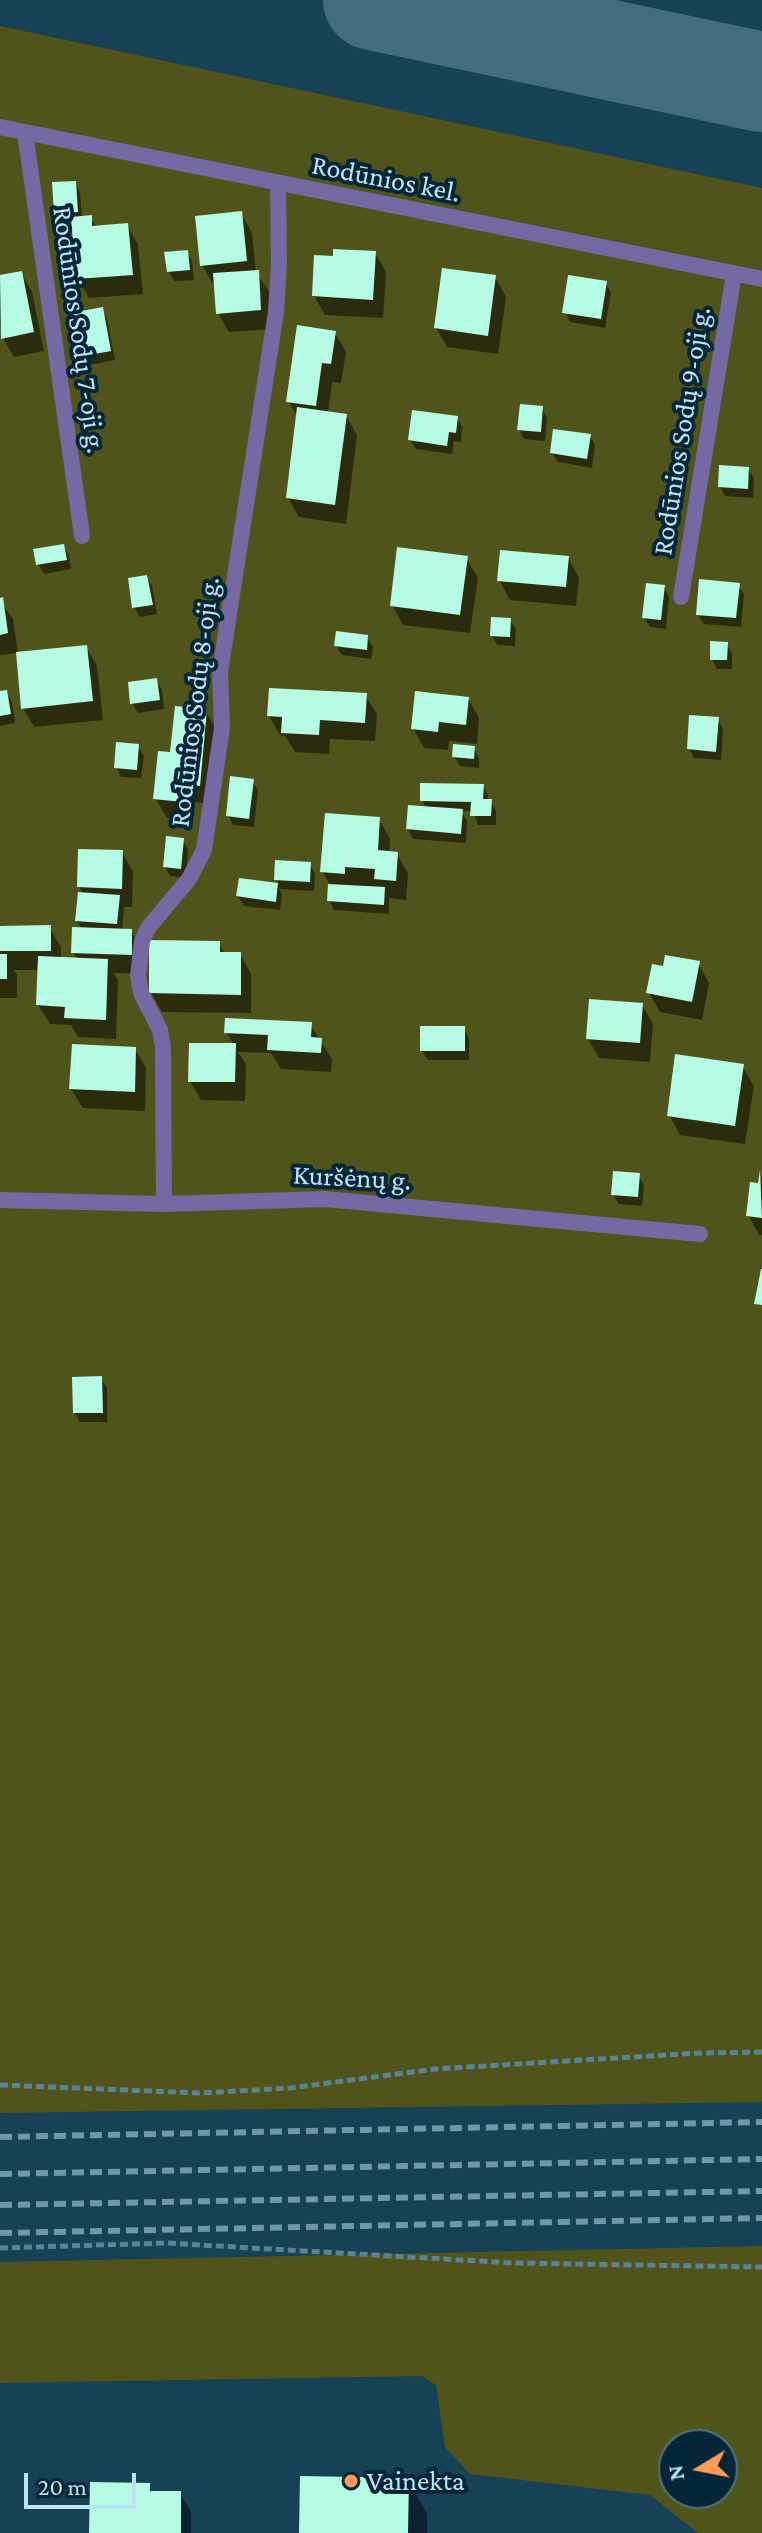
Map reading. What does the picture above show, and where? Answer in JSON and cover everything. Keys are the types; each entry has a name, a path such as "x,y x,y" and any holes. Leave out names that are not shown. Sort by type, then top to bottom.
{"street":[{"name":"Rodūnios kel.","path":"0,127 278,185 762,279"},
{"name":"Rodūnios Sodų 7-oji g.","path":"25,132 82,536"},
{"name":"Rodūnios Sodų 8-oji g.","path":"164,1204 163,1048 160,1030 141,993 138,976 140,953 148,928 189,879 204,850 222,728 220,672 276,312 278,185"},
{"name":"Rodūnios Sodų 9-oji g.","path":"681,597 734,274"},
{"name":"Kuršėnų g.","path":"0,1200 164,1204 325,1199 700,1234"}],"path":[{"path":"0,2085 201,2093 290,2088 435,2069 762,2052"},
{"path":"0,2248 166,2243 513,2263 762,2267"}],"shaded area":[{"path":"0,26 762,188 762,2102 0,2113"},
{"path":"762,2246 762,2533 698,2533 668,2509 738,2509 738,2429 658,2429 658,2501 650,2495 470,2474 445,2447 436,2385 422,2376 0,2383 0,2262"}],"building":[{"path":"76,181 78,212 54,214 52,182"},
{"path":"242,211 247,261 200,266 195,216"},
{"path":"92,215 92,226 128,223 133,275 76,279 71,217"},
{"path":"333,249 376,251 373,300 312,296 314,255 333,256"},
{"path":"188,250 190,270 167,272 164,252"},
{"path":"442,268 496,275 488,336 434,328"},
{"path":"259,270 261,310 216,314 213,273"},
{"path":"22,271 34,332 1,339 0,275"},
{"path":"568,275 607,281 601,319 562,313"},
{"path":"103,307 111,351 78,357 70,313"},
{"path":"297,325 336,331 331,364 322,363 316,406 286,402"},
{"path":"520,404 543,406 541,432 517,430"},
{"path":"297,407 347,414 335,505 286,498"},
{"path":"412,410 458,416 456,433 449,432 447,446 408,440"},
{"path":"553,429 591,434 587,459 550,453"},
{"path":"719,465 749,467 748,489 718,487"},
{"path":"64,544 67,560 36,565 33,549"},
{"path":"397,547 468,556 460,615 390,606"},
{"path":"500,550 569,556 566,587 497,581"},
{"path":"147,575 153,605 132,608 128,578"},
{"path":"699,579 740,583 736,618 696,615"},
{"path":"646,583 665,585 661,620 642,618"},
{"path":"3,597 8,633 0,635 0,598"},
{"path":"491,617 511,618 510,637 490,636"},
{"path":"336,631 368,635 367,650 334,646"},
{"path":"710,641 728,642 727,660 710,660"},
{"path":"87,645 93,701 21,709 16,652"},
{"path":"157,678 160,700 130,704 128,682"},
{"path":"269,688 367,693 365,723 320,720 319,735 281,733 282,717 267,716"},
{"path":"7,690 11,714 0,716 0,691"},
{"path":"415,691 469,697 466,725 439,722 438,732 411,729"},
{"path":"175,706 207,709 200,786 185,784 183,802 153,799 158,751 170,752"},
{"path":"689,715 719,717 716,752 687,749"},
{"path":"116,742 139,744 137,770 114,768"},
{"path":"453,744 475,746 474,759 452,757"},
{"path":"230,776 254,779 249,819 226,816"},
{"path":"420,783 484,784 483,799 492,799 491,816 470,816 471,802 420,801"},
{"path":"408,805 463,809 461,834 406,829"},
{"path":"325,813 380,817 378,850 398,852 396,881 374,879 375,869 345,867 345,874 320,872"},
{"path":"166,836 184,838 181,869 163,867"},
{"path":"78,849 123,850 122,889 77,887"},
{"path":"275,860 311,862 310,882 274,880"},
{"path":"239,878 278,883 276,902 236,896"},
{"path":"328,884 385,887 384,905 327,901"},
{"path":"78,892 120,895 117,924 75,921"},
{"path":"51,925 51,951 0,951 0,926"},
{"path":"72,927 132,929 132,955 71,953"},
{"path":"149,940 220,941 220,952 241,952 241,995 149,993"},
{"path":"0,954 7,954 7,979 0,979"},
{"path":"665,955 700,961 692,1002 646,993 652,964 663,966"},
{"path":"38,956 108,959 106,1020 64,1018 65,1007 36,1005"},
{"path":"589,999 643,1003 640,1043 586,1039"},
{"path":"225,1018 312,1022 311,1037 322,1038 321,1053 267,1050 268,1035 224,1033"},
{"path":"420,1026 465,1026 465,1051 420,1051"},
{"path":"189,1043 236,1043 235,1082 188,1082"},
{"path":"72,1044 136,1047 135,1092 69,1089"},
{"path":"675,1054 744,1064 735,1126 667,1116"},
{"path":"760,1170 762,1218 746,1216 750,1182 758,1183"},
{"path":"613,1171 640,1173 638,1197 611,1195"},
{"path":"762,1269 762,1305 754,1304"},
{"path":"102,1376 103,1413 73,1413 72,1377"},
{"path":"300,2476 409,2478 408,2533 299,2533"},
{"path":"90,2482 150,2483 150,2491 181,2491 181,2533 89,2533"}],"taxiway":[{"path":"373,0 762,82"}],"railway":[{"path":"0,2137 762,2122"},
{"path":"0,2174 762,2159"},
{"path":"0,2205 762,2191"},
{"path":"0,2233 762,2218"}],"place":[{"name":"Vainekta","path":"351,2481"}]}
